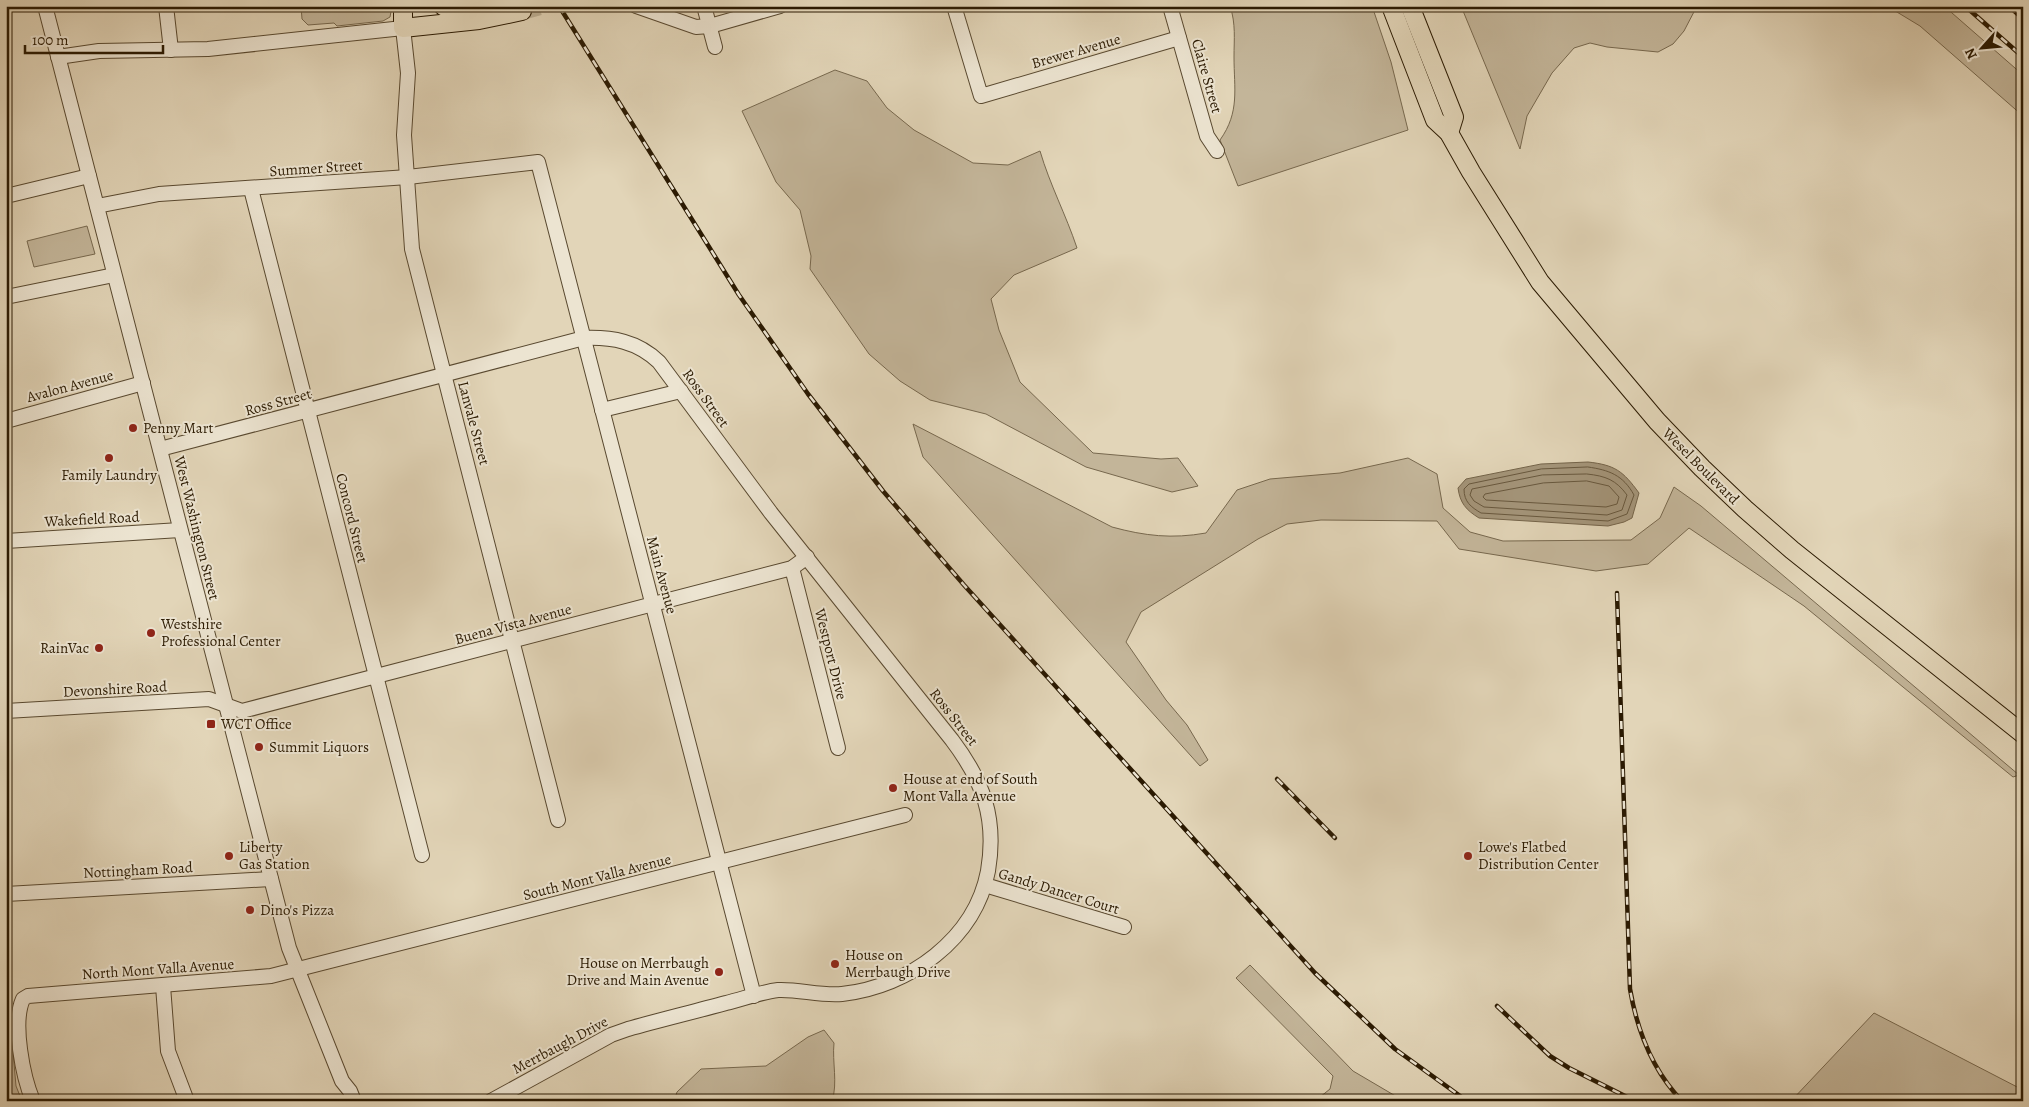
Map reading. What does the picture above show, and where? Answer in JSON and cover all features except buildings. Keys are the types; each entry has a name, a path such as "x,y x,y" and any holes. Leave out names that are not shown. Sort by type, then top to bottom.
{"main road":[{"path":"402,6 403,28 479,20 522,11"},
{"path":"443,6 455,13 479,20"},
{"name":"Wesel Boulevard","path":"1391,6 1435,120 1449,133 1471,172 1540,282 1657,421 1744,509 1792,550 2023,734"},
{"path":"1410,6 1454,117 1449,133"}],"street":[{"name":"West Washington Street","path":"45,6 271,879 297,970 342,1081 354,1101"},
{"path":"166,6 170,50"},
{"path":"636,6 696,27 710,26 780,6"},
{"path":"658,6 671,18"},
{"path":"704,6 715,47"},
{"name":"Brewer Avenue","path":"954,6 981,96 1180,38"},
{"name":"Claire Street","path":"1170,6 1207,136 1217,151"},
{"path":"58,57 99,51 208,49 403,28"},
{"name":"Lanvale Street","path":"403,28 408,73 403,115 412,249 558,820"},
{"name":"Summer Street","path":"97,206 159,194 408,177 538,162"},
{"name":"Main Avenue","path":"538,162 754,996"},
{"path":"6,196 89,176"},
{"name":"Concord Street","path":"251,189 422,856"},
{"path":"6,297 114,275"},
{"name":"Ross Street","path":"160,449 584,338 616,339 640,348 659,362 771,513 952,740 978,779 986,802 990,827 990,856 985,885"},
{"name":"Avalon Avenue","path":"6,421 143,383"},
{"path":"602,410 681,391"},
{"name":"Wakefield Road","path":"6,541 180,530"},
{"name":"Buena Vista Avenue","path":"225,705 242,711 792,568 807,557"},
{"name":"Westport Drive","path":"792,568 838,748"},
{"name":"Devonshire Road","path":"6,711 209,699 225,705"},
{"name":"South Mont Valla Avenue","path":"297,970 905,814"},
{"name":"Nottingham Road","path":"6,894 271,879"},
{"name":"Gandy Dancer Court","path":"985,885 1124,928"},
{"name":"Merrbaugh Drive","path":"490,1101 612,1035 777,990 842,994 873,987 912,971 943,949 956,935 976,905 985,885"},
{"name":"North Mont Valla Avenue","path":"33,1101 25,1083 18,1016 23,999 34,994 163,986 262,977 297,970"},
{"path":"163,986 168,1051 187,1101"},
{"name":"West Washington Street","path":"342,1081 344,1101"}],"shaded area":[{"path":"301,6 392,6 390,17 383,21 337,26 334,23 308,25 302,19"},
{"path":"1230,6 1372,6 1391,62 1408,130 1238,186 1220,140 1231,120 1235,90 1234,32"},
{"path":"1461,6 1697,6 1684,31 1673,44 1658,52 1607,47 1590,43 1574,48 1552,73 1527,116 1520,149"},
{"path":"1887,6 1944,6 2023,75 2023,116 1920,26"},
{"path":"835,70 867,81 887,108 914,130 973,163 1008,165 1040,151 1077,248 1014,275 991,299 999,330 1020,382 1093,453 1161,459 1178,458 1198,486 1172,492 1086,467 986,414 930,400 900,381 869,354 810,269 811,256 800,210 776,182 742,111"},
{"path":"87,226 95,254 34,267 27,241"},
{"path":"913,424 1112,527 1159,536 1206,533 1237,490 1270,479 1340,473 1408,458 1437,474 1443,508 1470,532 1503,541 1631,540 1660,518 1674,487 1701,506 2019,775 2013,777 1804,606 1689,528 1648,564 1596,571 1459,549 1437,521 1321,520 1287,524 1258,539 1141,612 1126,642 1166,700 1187,725 1208,760 1200,766 923,457"},
{"path":"1250,965 1353,1071 1404,1101 1315,1101 1330,1089 1333,1076 1236,978"},
{"path":"7,985 16,1086 22,1101 6,1101"},
{"path":"1874,1013 2023,1090 2023,1101 1791,1101"},
{"path":"824,1030 834,1043 835,1087 832,1101 674,1101 677,1092 701,1069 766,1066 808,1037"}],"water":[{"path":"1588,462 1618,470 1633,485 1639,493 1632,518 1608,526 1479,518 1464,506 1460,498 1458,488 1466,479 1541,464"}],"tunnel":[{"path":"522,11 541,6"}],"railway":[{"path":"559,6 739,295 808,394 883,491 964,585 1315,973 1395,1049 1467,1101"},
{"path":"1965,6 2023,57"},
{"path":"2009,6 2023,19"},
{"path":"1617,593 1630,989 1637,1020 1648,1049 1663,1077 1682,1101"},
{"path":"1277,779 1335,838"},
{"path":"1497,1006 1550,1056 1569,1068 1635,1101"}],"place":[{"name":"Penny Mart","path":"133,428"},
{"name":"Family Laundry","path":"109,458"},
{"name":"Westshire Professional Center","path":"151,633"},
{"name":"RainVac","path":"99,648"},
{"name":"WCT Office","path":"211,724"},
{"name":"Summit Liquors","path":"259,747"},
{"name":"House at end of South Mont Valla Avenue","path":"893,788"},
{"name":"Liberty Gas Station","path":"229,856"},
{"name":"Lowe's Flatbed Distribution Center","path":"1468,856"},
{"name":"Dino's Pizza","path":"250,910"},
{"name":"House on Merrbaugh Drive","path":"835,964"},
{"name":"House on Merrbaugh Drive and Main Avenue","path":"719,972"}]}
